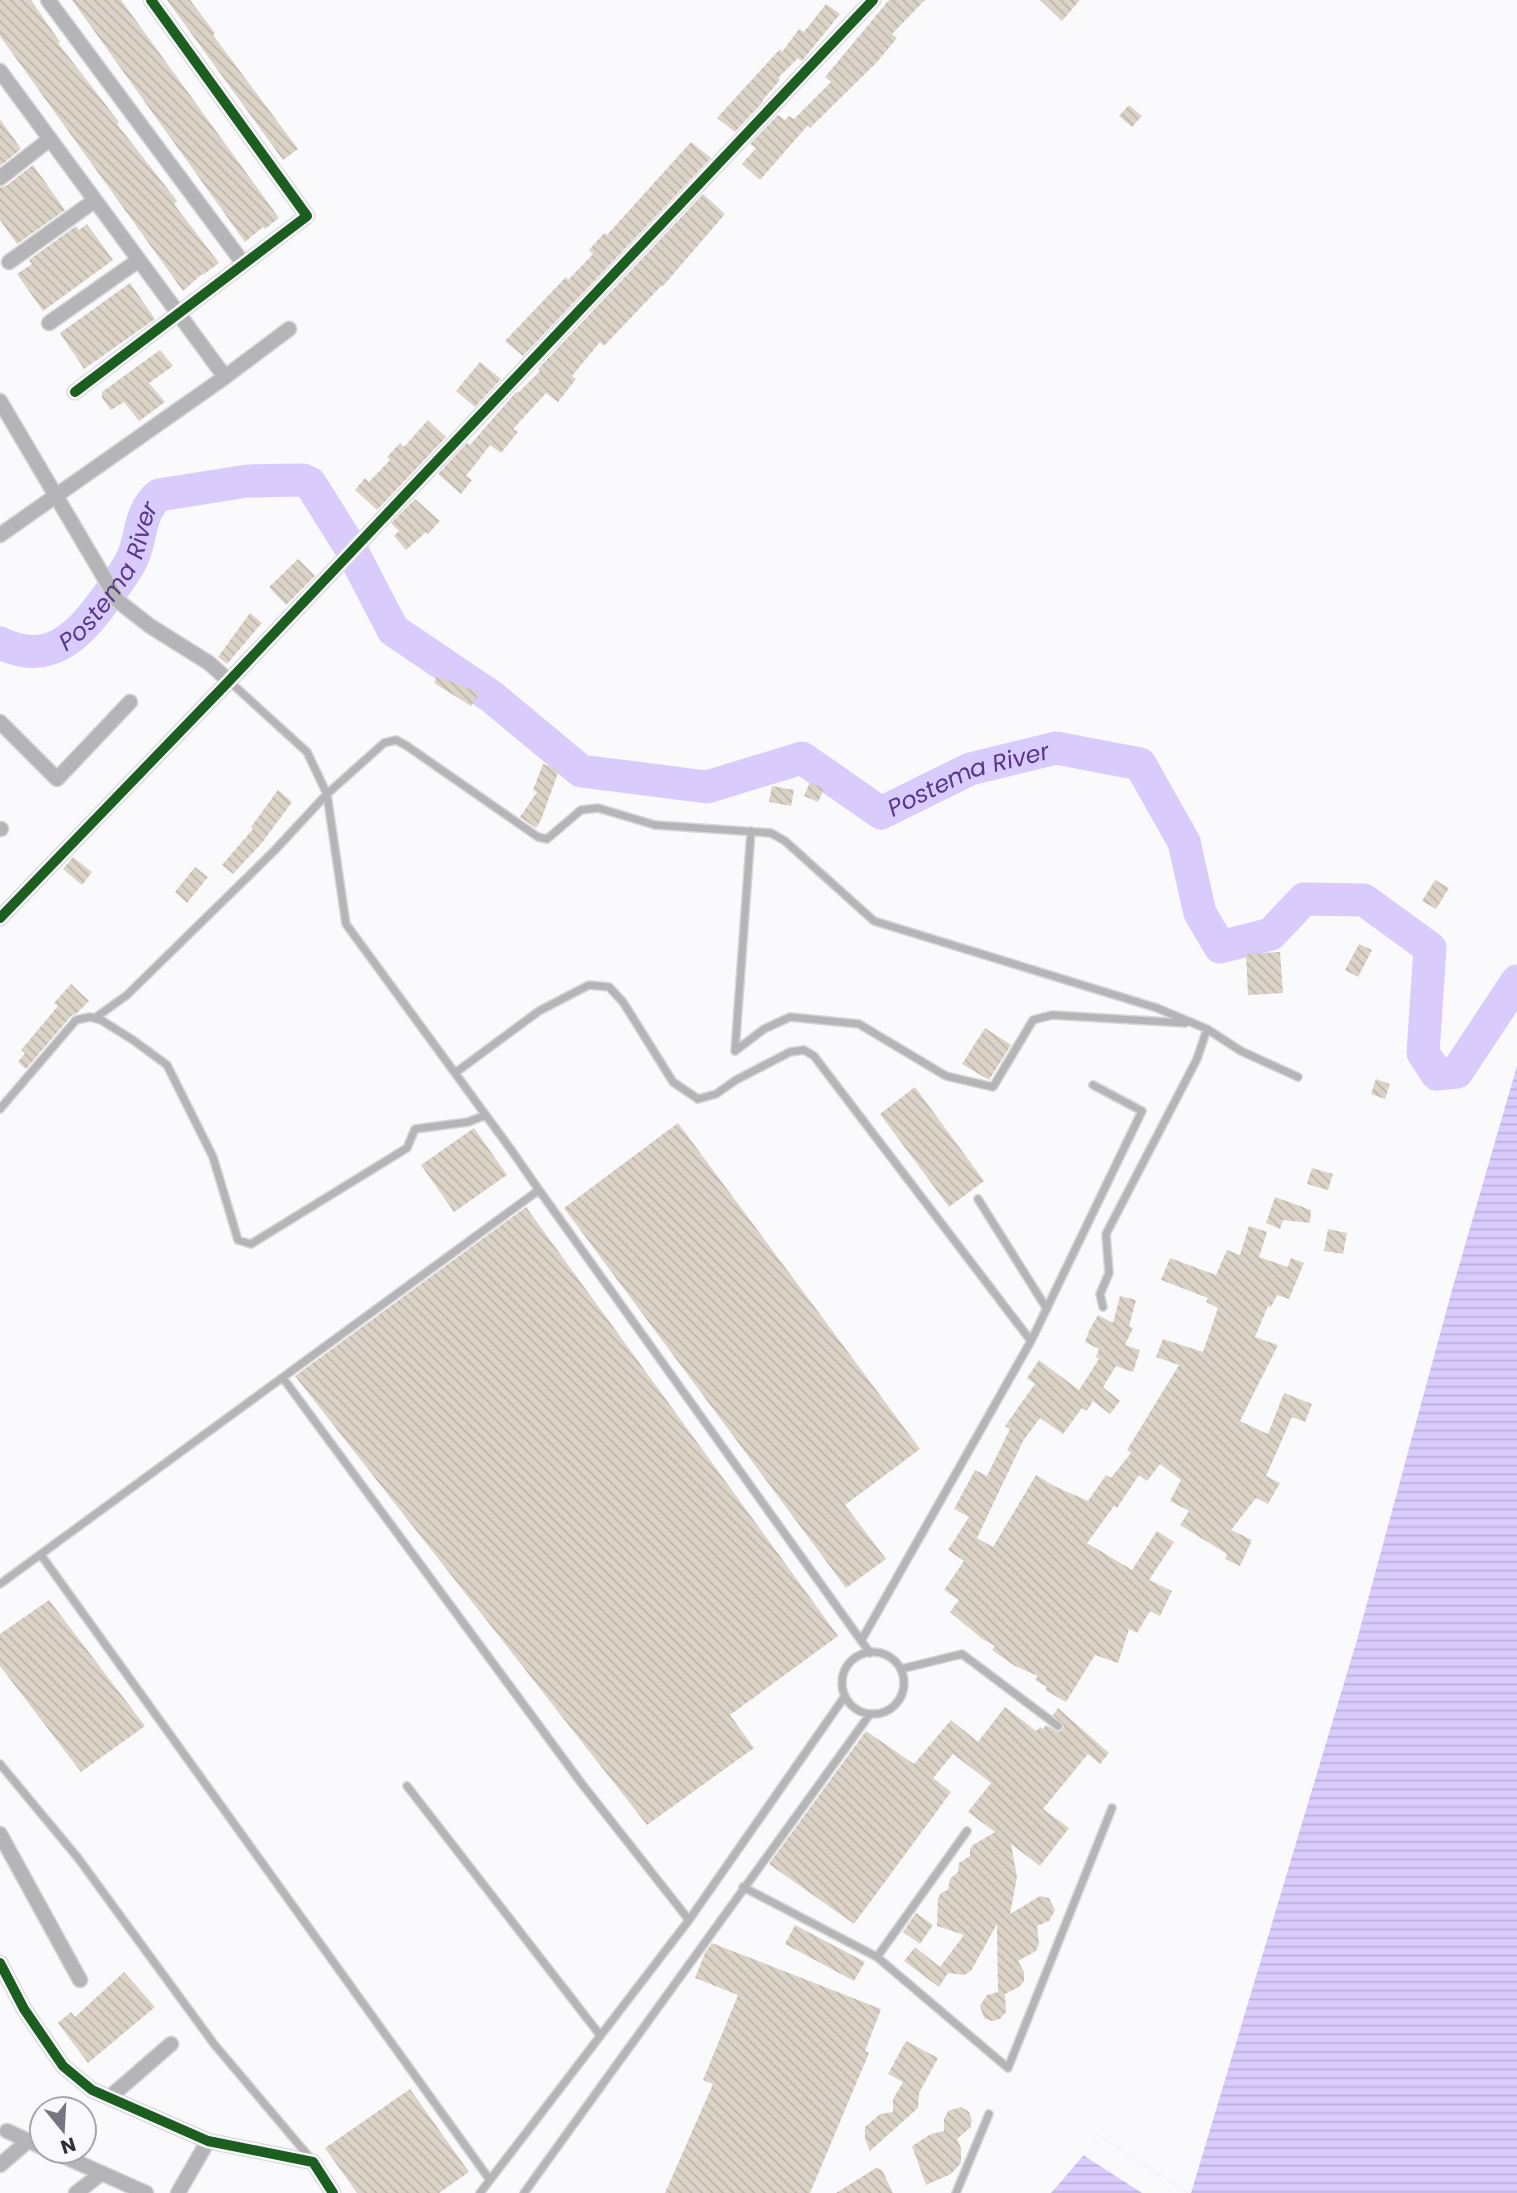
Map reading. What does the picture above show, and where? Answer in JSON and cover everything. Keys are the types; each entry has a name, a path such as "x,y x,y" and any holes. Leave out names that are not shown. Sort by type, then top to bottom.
{"street":[{"path":"48,0 243,263"},
{"path":"75,392 307,216 151,0"},
{"path":"0,918 229,681 873,0"},
{"path":"3,81 50,139 225,377"},
{"path":"0,178 50,139"},
{"path":"9,262 94,201"},
{"path":"49,323 139,260"},
{"path":"0,535 225,377 289,328"},
{"path":"0,401 118,601 150,626 209,663 229,681"},
{"path":"0,722 57,779 130,702"},
{"path":"0,1834 80,1980"},
{"path":"0,1963 24,2009 63,2066 92,2090 208,2141 313,2162 333,2193"},
{"path":"110,2097 171,2044"},
{"path":"0,2165 28,2141 7,2131"},
{"path":"178,2193 208,2141"},
{"path":"84,2165 146,2193"},
{"path":"76,2193 102,2173"}],"lane":[{"path":"229,681 307,752 327,794 346,924 486,1115 870,1653"},
{"path":"94,1018 127,995 274,851 327,794 384,743 396,740 538,837 547,839 581,810 598,808 655,825 771,833 785,841 874,921 1157,1008 1207,1029 1241,1051 1298,1077"},
{"path":"751,831 735,1051 764,1029 790,1017 859,1024 946,1076 993,1087 1032,1020 1052,1015 1192,1024"},
{"path":"455,1073 539,1011 589,985 609,987 623,1002 673,1082 698,1100 716,1094 736,1080 790,1052 804,1050 814,1056 1031,1341"},
{"path":"0,1109 76,1020 82,1017 94,1018 133,1040 167,1065 213,1157 238,1240 251,1244 407,1148 415,1129 468,1122 486,1115"},
{"path":"1103,1307 1100,1294 1109,1273 1106,1234 1198,1059 1207,1029"},
{"path":"861,1641 1031,1341 1142,1111 1093,1084"},
{"path":"0,1584 539,1190"},
{"path":"978,1199 1046,1309"},
{"path":"283,1378 582,1784 689,1920"},
{"path":"41,1555 490,2180"},
{"path":"870,1653 888,1656 901,1669 904,1678 901,1697 889,1710 870,1714 855,1708 845,1696 843,1677 847,1668 861,1656 870,1653"},
{"path":"901,1669 962,1654 1058,1726"},
{"path":"480,2193 689,1920 845,1696"},
{"path":"524,2193 870,1714"},
{"path":"0,1764 78,1858 214,2044 313,2162"},
{"path":"407,1786 600,2035"},
{"path":"743,1888 877,1957 1008,2068 1112,1808"},
{"path":"877,1957 967,1831"},
{"path":"956,2193 989,2114"}],"shaded area":[{"path":"1517,1066 1517,2193 1191,2193 1357,1640 1452,1290"},
{"path":"1097,2134 1188,2193 1051,2193 1083,2156"}],"pier":[{"path":"1097,2134 1188,2193 1142,2193 1083,2155"}],"building":[{"path":"0,0 31,0 60,42 58,43 177,201 174,204 219,263 183,291 0,36"},
{"path":"72,0 121,0 279,218 245,242"},
{"path":"167,0 190,0 298,149 283,160"},
{"path":"889,0 925,0 892,34 897,38 877,62 810,128 808,125 760,180 742,164 756,148 750,144 778,115 785,120 789,116 794,119 831,82 825,77"},
{"path":"1040,0 1080,0 1062,21"},
{"path":"826,4 840,14 802,61 798,58 778,78 780,80 763,102 735,132 717,118 780,49 782,52 799,29 804,32"},
{"path":"1129,105 1142,116 1132,127 1119,116"},
{"path":"0,119 21,149 0,166"},
{"path":"691,142 711,158 523,356 505,341 566,277 568,280 593,254 589,250 604,233 607,235"},
{"path":"33,165 65,210 17,244 0,220 0,187 6,186"},
{"path":"703,194 725,214 663,286 604,346 600,342 572,376 576,379 558,402 546,393 513,429 518,432 501,453 490,445 466,476 472,480 461,494 438,474 467,443 470,445 516,392 540,371 538,369"},
{"path":"87,224 113,260 43,311 17,274 32,264 29,260 76,226 79,230"},
{"path":"130,283 155,319 84,369 60,333"},
{"path":"160,350 173,366 149,383 165,402 139,421 124,402 111,410 102,398 102,392"},
{"path":"480,362 501,379 475,407 456,391"},
{"path":"428,420 446,437 377,510 355,490 365,478 369,482 390,460 387,457 400,443 404,447"},
{"path":"415,499 440,521 428,534 426,532 406,550 394,536 399,531 391,523"},
{"path":"298,559 315,576 286,605 269,587"},
{"path":"250,613 262,623 227,664 218,657"},
{"path":"437,676 480,693 471,706 434,683"},
{"path":"543,764 559,770 536,828 520,817 537,792 533,790"},
{"path":"810,782 824,789 818,802 804,796"},
{"path":"772,786 794,790 791,806 769,802"},
{"path":"278,790 292,802 261,844 233,874 222,865 253,829 251,827"},
{"path":"73,857 92,872 82,885 63,869"},
{"path":"195,867 208,877 187,903 175,892"},
{"path":"1435,880 1449,888 1436,909 1422,901"},
{"path":"1359,944 1372,950 1358,977 1345,970"},
{"path":"1280,952 1283,993 1248,995 1246,954"},
{"path":"71,984 89,1001 71,1016 26,1069 18,1062 25,1053 21,1050 58,1006 54,1003"},
{"path":"985,1028 1011,1045 989,1080 962,1064"},
{"path":"1376,1079 1390,1084 1385,1099 1371,1094"},
{"path":"915,1087 984,1181 949,1207 880,1114"},
{"path":"678,1123 920,1449 845,1505 886,1559 846,1588 564,1208"},
{"path":"474,1128 507,1175 454,1212 421,1165"},
{"path":"1312,1168 1333,1174 1328,1190 1307,1184"},
{"path":"1275,1197 1311,1210 1310,1223 1283,1220 1280,1229 1266,1223"},
{"path":"526,1207 838,1636 730,1715 754,1748 647,1825 295,1376"},
{"path":"1249,1226 1267,1232 1259,1257 1288,1267 1291,1258 1304,1263 1289,1299 1277,1295 1271,1307 1268,1306 1255,1337 1278,1345 1240,1421 1268,1434 1284,1393 1312,1404 1305,1422 1292,1417 1266,1476 1280,1483 1268,1504 1256,1498 1231,1530 1252,1540 1240,1566 1225,1559 1227,1554 1180,1525 1189,1511 1170,1501 1181,1480 1160,1464 1147,1481 1139,1475 1117,1508 1114,1506 1087,1543 1132,1570 1157,1531 1174,1542 1149,1580 1172,1591 1160,1616 1150,1611 1137,1633 1129,1629 1118,1663 1095,1655 1066,1702 1045,1690 1047,1687 1035,1680 1038,1676 1015,1666 992,1650 995,1646 950,1612 959,1600 944,1590 964,1561 948,1550 969,1517 954,1509 975,1470 987,1476 1010,1429 1005,1426 1035,1384 1027,1378 1039,1360 1079,1390 1099,1359 1096,1357 1099,1349 1085,1342 1089,1331 1098,1315 1113,1323 1120,1296 1136,1300 1129,1326 1133,1328 1125,1345 1140,1350 1133,1372 1116,1366 1103,1387 1120,1401 1110,1414 1093,1401 1087,1411 1082,1408 1063,1434 1040,1418 1023,1441 977,1538 993,1547 1036,1475 1088,1501 1106,1475 1111,1478 1131,1453 1127,1450 1179,1365 1156,1357 1163,1339 1203,1352 1218,1308 1206,1302 1208,1298 1161,1280 1170,1258 1216,1275 1227,1250 1240,1255"},
{"path":"1328,1229 1347,1233 1343,1254 1324,1251"},
{"path":"49,1600 145,1726 81,1772 0,1666 0,1634"},
{"path":"1005,1707 1036,1731 1046,1725 1058,1732 1064,1726 1053,1715 1058,1708 1109,1753 1100,1764 1088,1754 1043,1809 1069,1828 1040,1866 1011,1844 1017,1877 1010,1914 1040,1896 1049,1898 1055,1910 1049,1921 1037,1926 1039,1943 1036,1951 1018,1961 1024,1972 1024,1981 1019,1987 1005,1994 1006,2012 1000,2019 992,2021 984,2018 980,2006 987,1995 998,1992 997,1924 971,1971 964,1975 948,1973 939,1987 904,1961 915,1947 940,1967 964,1935 937,1926 938,1898 948,1890 950,1879 958,1872 959,1863 970,1856 973,1845 995,1832 968,1812 991,1783 953,1754 933,1778 951,1792 854,1924 769,1864 866,1731 914,1764 951,1720 978,1742"},
{"path":"916,1913 933,1925 920,1944 903,1932"},
{"path":"795,1925 865,1962 854,1981 785,1944"},
{"path":"712,1943 881,2009 865,2051 869,2053 810,2193 665,2193 713,2084 703,2080 738,1995 695,1978"},
{"path":"124,1972 155,2007 88,2063 58,2023 71,2012 75,2017"},
{"path":"906,2041 938,2058 919,2093 918,2108 870,2151 865,2139 865,2127 880,2114 893,2112 893,2099 903,2082 888,2074"},
{"path":"410,2089 469,2172 439,2193 357,2193 325,2148"},
{"path":"961,2107 969,2112 972,2126 957,2139 961,2148 961,2163 951,2174 926,2185 912,2146 931,2134 944,2131 944,2119 948,2111"},
{"path":"876,2168 882,2170 893,2193 836,2193"}],"waterway":[{"name":"Postema River","path":"0,643 18,650 35,651 50,649 76,633 128,567 147,510 159,495 247,481 303,480 310,483 350,547 393,630 492,697 581,771 707,787 802,758 881,813 970,769 1056,748 1140,764 1184,842 1200,913 1220,947 1271,934 1304,899 1364,900 1430,948 1423,1053 1437,1074 1457,1072 1517,981"}],"cycle path":[{"path":"75,392 307,216 151,0"},
{"path":"0,918 229,681 873,0"},
{"path":"0,1963 24,2009 63,2066 92,2090 208,2141 313,2162 333,2193"}]}
